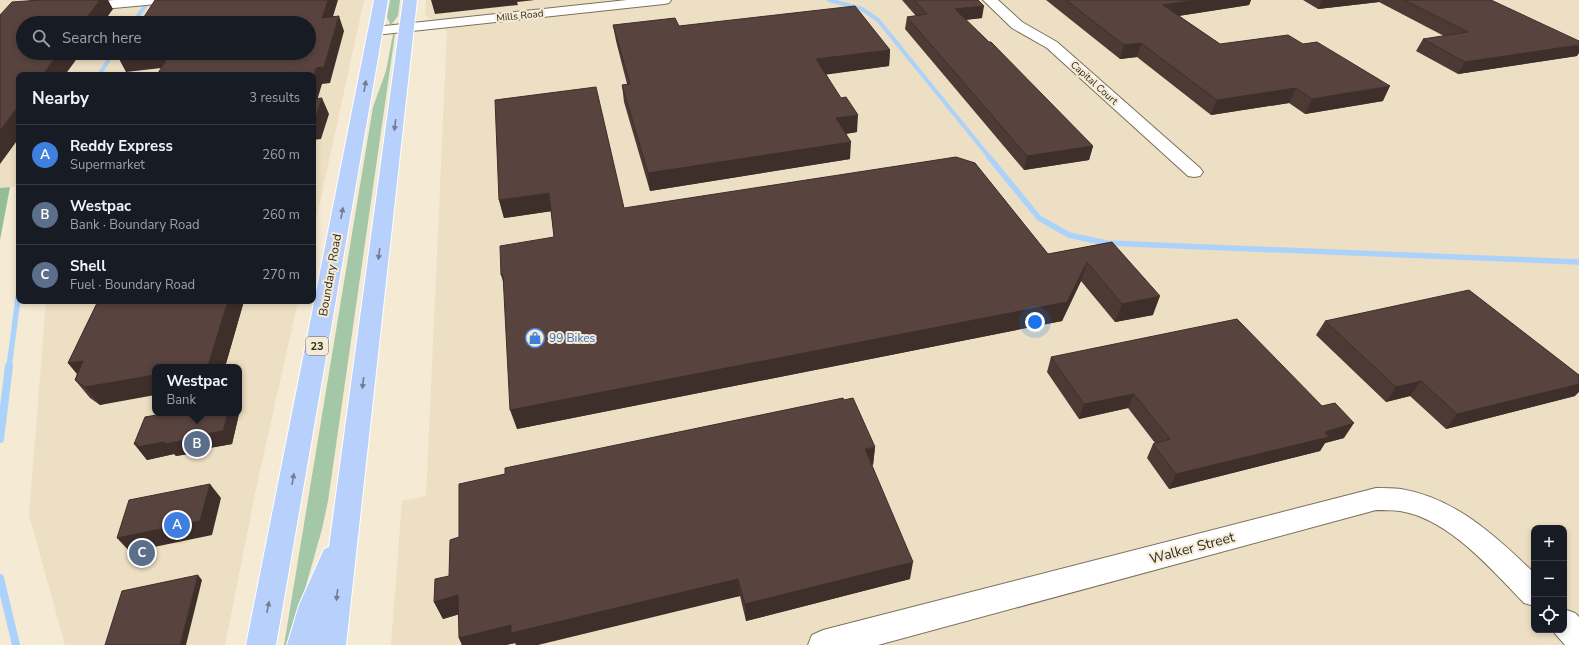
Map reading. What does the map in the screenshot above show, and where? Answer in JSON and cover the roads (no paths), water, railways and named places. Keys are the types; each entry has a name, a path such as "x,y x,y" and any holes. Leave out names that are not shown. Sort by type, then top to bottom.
{"main road":[{"name":"Boundary Road","path":"261,645 381,0"},
{"path":"331,645 410,0"},
{"path":"302,645 314,605 344,533"}],"street":[{"path":"68,8 157,0"},
{"name":"Mills Road","path":"375,31 664,0"},
{"name":"Capital Court","path":"990,0 1017,25 1052,45 1194,172"},
{"name":"Walker Street","path":"823,645 1383,498 1408,500 1446,517 1480,541 1531,590"},
{"path":"1567,626 1579,638"}],"waterway":[{"path":"829,0 862,9 878,20 990,158"},
{"path":"138,16 145,6"},
{"path":"101,72 109,60"},
{"path":"989,157 1039,218 1069,235 1106,243 1579,262"},
{"path":"9,367 17,304"},
{"path":"0,439 9,366"},
{"path":"0,578 16,645"}],"place":[{"name":"99 Bikes","path":"535,338"},
{"name":"Westpac","path":"197,444"},
{"name":"Reddy Express","path":"177,525"},
{"name":"Shell","path":"142,553"}]}
